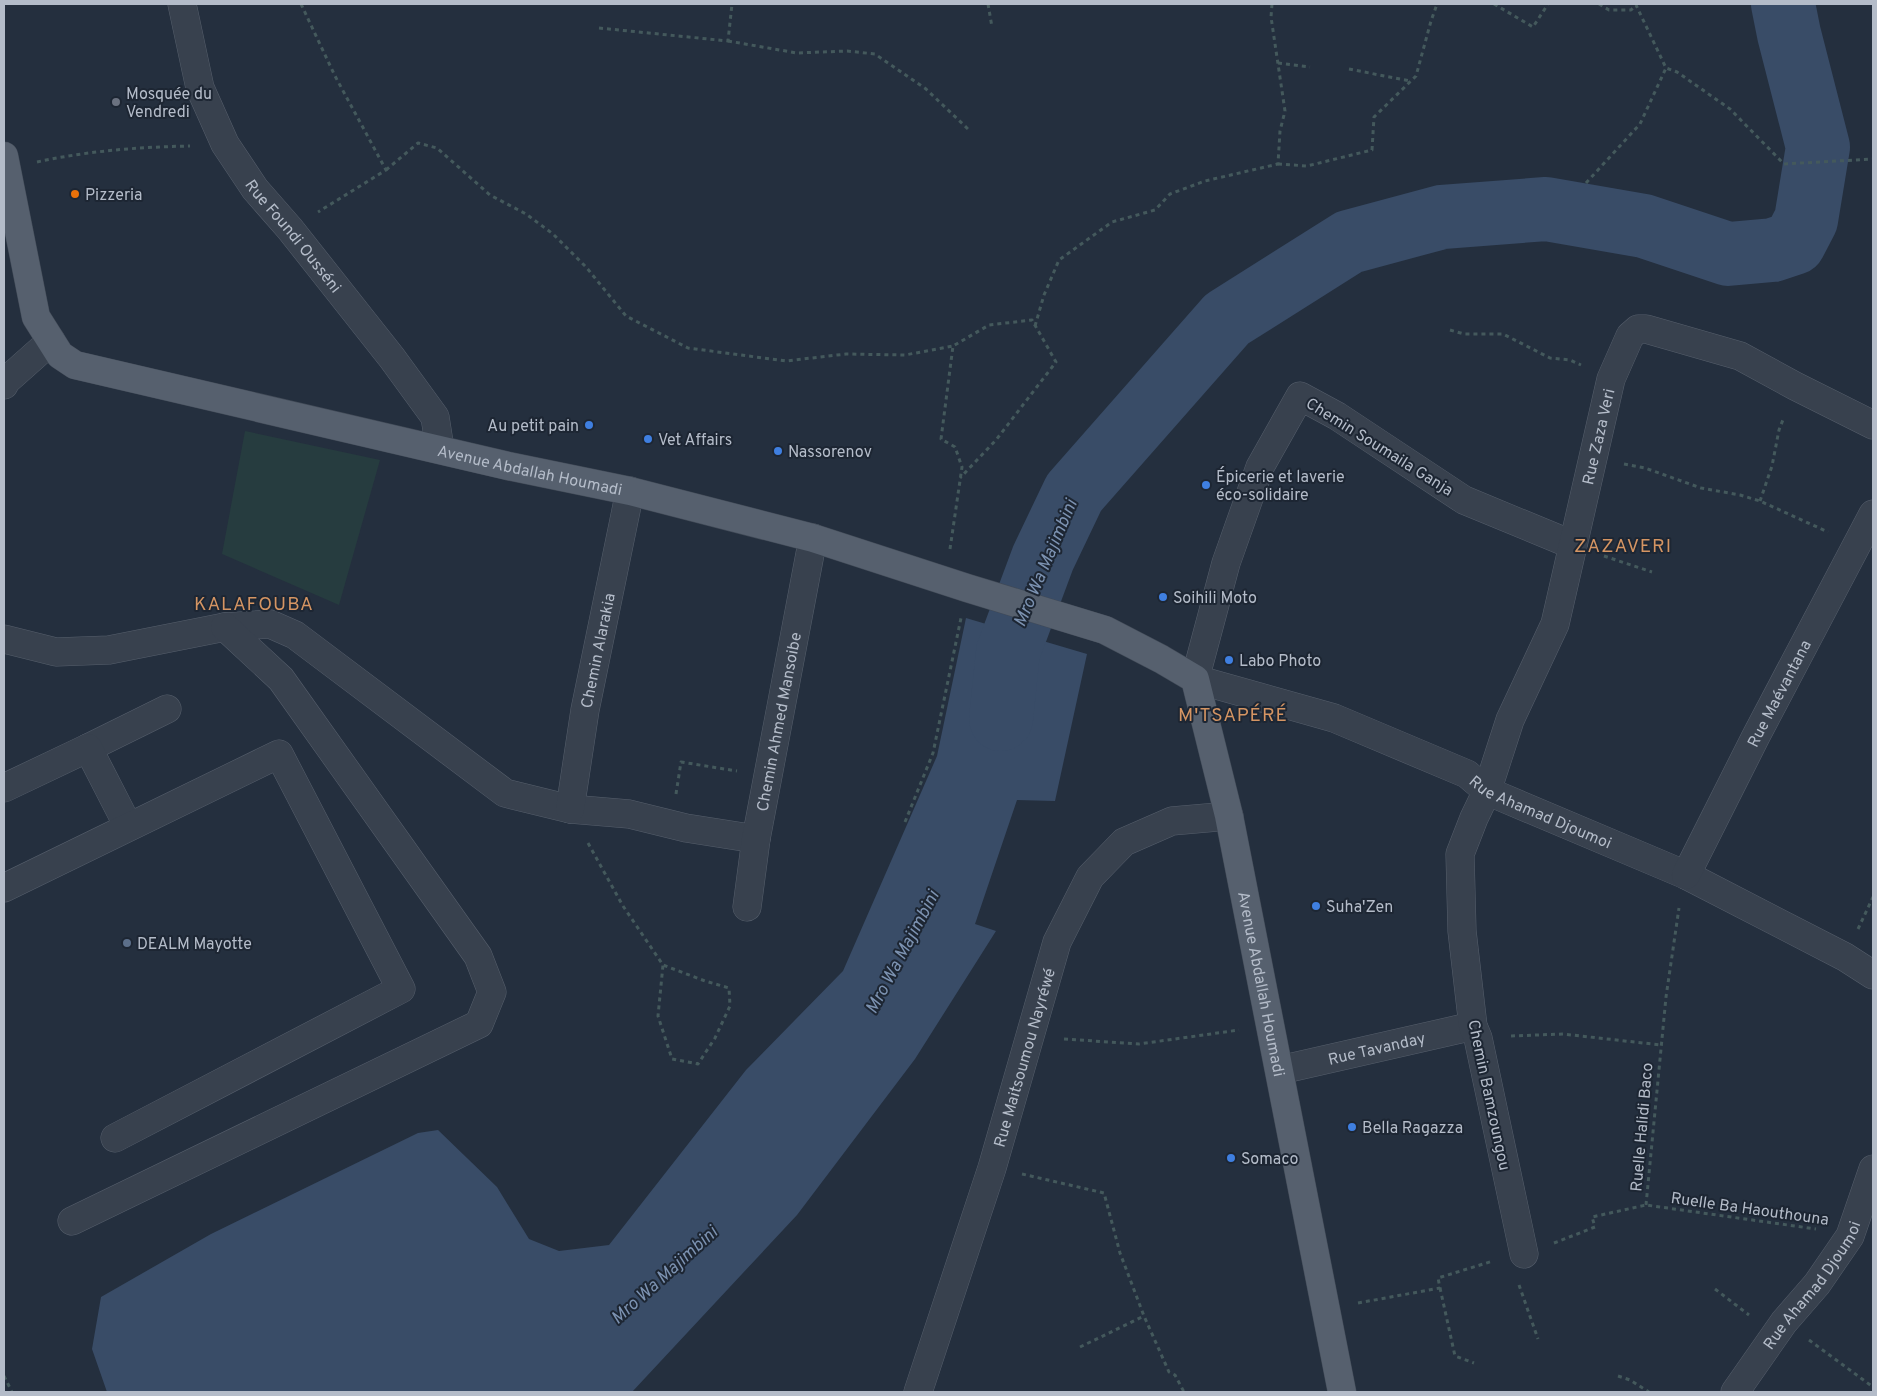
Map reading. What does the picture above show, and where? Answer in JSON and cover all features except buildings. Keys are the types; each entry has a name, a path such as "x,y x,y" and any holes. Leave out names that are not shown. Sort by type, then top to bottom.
{"main road":[{"path":"6,162 36,317 51,341"},
{"name":"Avenue Abdallah Houmadi","path":"51,341 60,355 75,365 508,466 630,491 813,538 1105,630 1195,679 1229,816 1272,1026 1342,1392"}],"street":[{"name":"Rue Foundi Ousséni","path":"182,4 200,88 225,144 255,189 290,229 392,358 435,418 440,449"},
{"name":"Rue Zaza Veri","path":"1486,790 1510,720 1555,624 1611,379 1630,336 1638,329 1646,328 1740,356 1795,386 1873,424"},
{"path":"4,385 6,380 51,341"},
{"name":"Chemin Soumaila Ganja","path":"1195,679 1226,563 1260,467 1300,396 1337,416 1464,500 1573,545"},
{"name":"Chemin Alarakia","path":"570,809 585,710 630,491"},
{"name":"Rue Maévantana","path":"1686,875 1756,736 1873,514"},
{"name":"Chemin Ahmed Mansoibe","path":"747,907 756,839 813,538"},
{"path":"4,639 56,652 109,650 225,627 270,624 295,635 505,793 570,809 629,814 672,825 756,839"},
{"path":"72,1221 479,1024 492,992 478,956 281,680 225,627"},
{"name":"Rue Ahamad Djoumoi","path":"1195,679 1334,718 1467,774 1486,790 1686,875 1845,956 1873,975"},
{"path":"4,788 167,709"},
{"path":"88,748 128,826"},
{"path":"4,888 279,754 400,989 115,1138"},
{"name":"Chemin Bamzoungou","path":"1486,790 1460,854 1462,931 1475,1032 1517,1255"},
{"name":"Rue Maitsoumou Nayréwé","path":"918,1392 992,1168 1057,942 1090,877 1124,842 1172,821 1229,816"},
{"name":"Rue Tavanday","path":"1280,1070 1475,1032"},
{"name":"Rue Ahamad Djoumoi","path":"1735,1392 1780,1329 1817,1284 1850,1236 1873,1169"}],"path":[{"path":"301,4 335,76 386,170"},
{"path":"728,41 732,4"},
{"path":"988,4 992,27"},
{"path":"1272,4 1271,17 1285,111 1280,131 1278,164"},
{"path":"1035,326 1044,295 1059,260 1112,222 1155,210 1170,194 1205,181 1278,164 1306,166 1372,150 1374,117 1416,76 1431,21 1438,4"},
{"path":"1494,4 1533,27 1548,4"},
{"path":"1599,4 1609,10 1631,10 1636,4 1666,68 1677,72 1730,109 1784,164 1873,159"},
{"path":"599,28 728,41 797,53 847,52 875,54 926,89 969,130"},
{"path":"1278,63 1310,66"},
{"path":"1586,184 1640,124 1666,68"},
{"path":"1348,69 1411,81"},
{"path":"290,229 386,170 418,143 437,148 490,196 526,214 553,234 586,267 626,316 688,348 786,361 846,354 905,355 953,346 989,325 1032,320 1056,362 996,440 960,478"},
{"path":"6,162 162,146 225,144"},
{"path":"1450,330 1464,334 1503,334 1550,358 1570,360 1611,379"},
{"path":"905,822 933,752 964,587 960,478 962,466 955,447 941,439 953,346"},
{"path":"1760,501 1772,466 1779,430 1795,386"},
{"path":"1593,456 1645,468 1701,488 1740,495 1760,501 1856,546"},
{"path":"1573,545 1652,572"},
{"path":"672,825 681,762 768,776"},
{"path":"570,809 623,906 664,965 729,988 730,1006 715,1038 698,1064 672,1059 658,1016 664,965"},
{"name":"Ruelle Halidi Baco","path":"1440,1288 1438,1278 1517,1255 1595,1227 1592,1217 1646,1205 1661,1045 1678,914 1686,875"},
{"path":"1030,1036 1139,1044 1272,1026"},
{"path":"1475,1032 1563,1034 1661,1045"},
{"path":"992,1168 1104,1193 1120,1253 1144,1316 1168,1372 1175,1375 1184,1392"},
{"name":"Ruelle Ba Haouthouna","path":"1646,1205 1801,1227 1850,1236"},
{"path":"1517,1255 1538,1339"},
{"path":"1325,1310 1440,1288 1456,1356 1474,1363"},
{"path":"1715,1289 1873,1387"},
{"path":"1080,1347 1144,1316"},
{"path":"4,1376 12,1392"},
{"path":"1618,1376 1630,1380 1649,1392"}],"green space":[{"path":"245,431 380,460 339,605 222,554"}],"water":[{"path":"966,618 1087,654 1055,801 1017,800 975,924 996,931 915,1059 797,1215 632,1392 107,1392 92,1349 101,1297 211,1234 418,1133 438,1130 497,1187 529,1239 559,1251 609,1245 746,1070 843,971 937,756"}],"waterway":[{"name":"Mro Wa Majimbini","path":"1001,719 1008,652 1043,558 1074,493 1227,319 1349,242 1442,217 1546,209 1644,226 1728,254 1773,250 1794,243 1806,220 1818,147 1783,4"}],"place":[{"name":"Mosquée du Vendredi","path":"116,102"},
{"name":"Pizzeria","path":"75,194"},
{"name":"Au petit pain","path":"589,425"},
{"name":"Vet Affairs","path":"648,439"},
{"name":"Nassorenov","path":"778,451"},
{"name":"Épicerie et laverie éco-solidaire","path":"1206,485"},
{"name":"Soihili Moto","path":"1163,597"},
{"name":"Labo Photo","path":"1229,660"},
{"name":"Suha'Zen","path":"1316,906"},
{"name":"DEALM Mayotte","path":"127,943"},
{"name":"Bella Ragazza","path":"1352,1127"},
{"name":"Somaco","path":"1231,1158"}],"district":[{"name":"ZAZAVERI","path":"1623,545"},
{"name":"KALAFOUBA","path":"254,603"},
{"name":"M'TSAPÉRÉ","path":"1233,714"}]}
